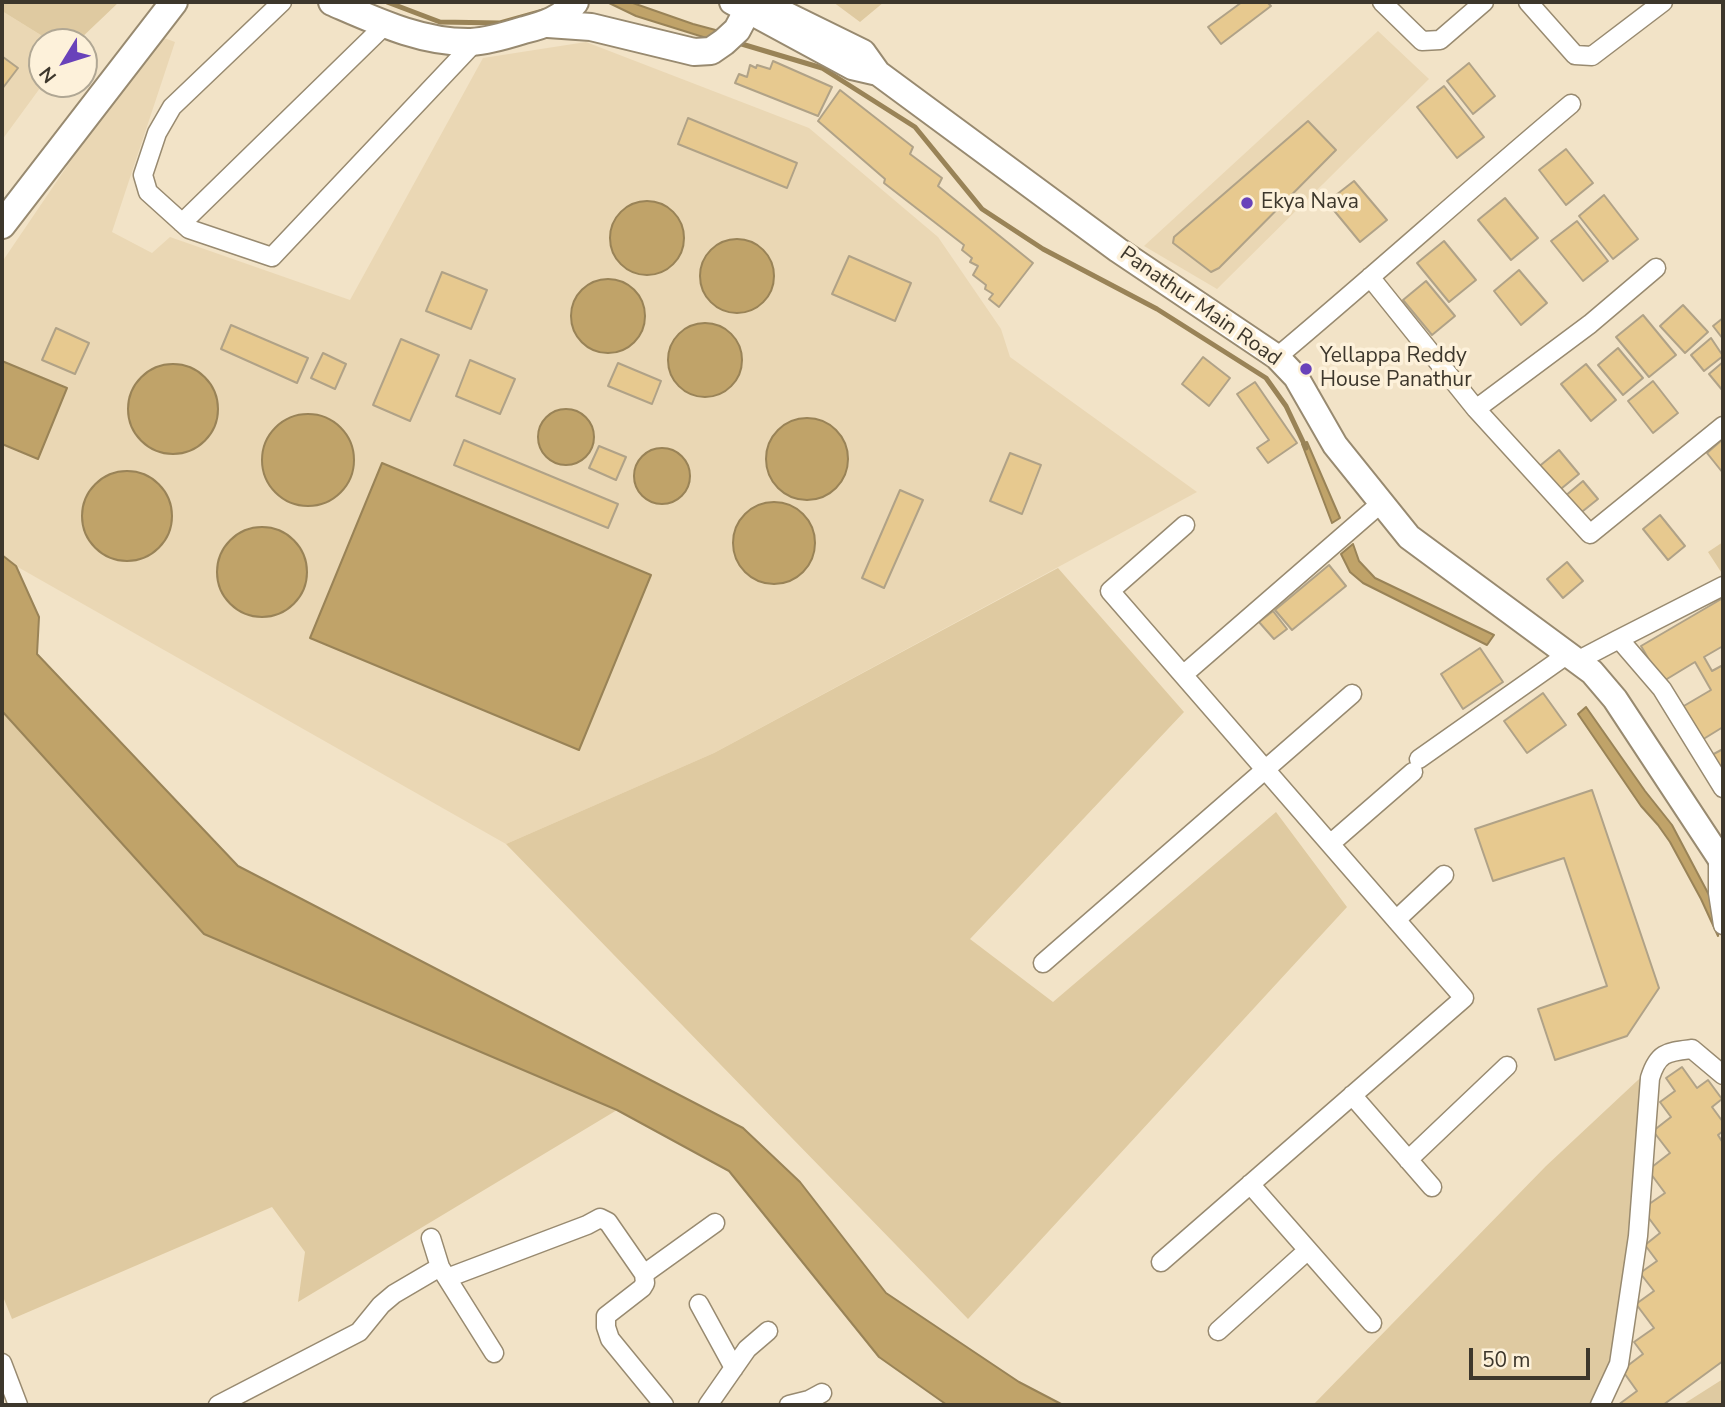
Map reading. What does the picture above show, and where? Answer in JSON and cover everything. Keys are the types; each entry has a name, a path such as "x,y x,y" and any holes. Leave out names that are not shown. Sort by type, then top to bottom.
{"main road":[{"path":"2,196 150,2"},
{"path":"2,225 174,2"},
{"path":"332,2 385,25 453,42 475,42 564,12 591,27 694,52 711,51 742,15"}],"street":[{"path":"282,2 172,107 157,133 146,161 144,181 148,192 189,229 272,257 475,42"},
{"path":"1382,2 1422,41 1440,40 1484,2"},
{"path":"1528,2 1575,55 1592,56 1664,2"},
{"name":"Panathur Main Road","path":"742,15 852,67 878,73 1118,250 1277,358 1296,377 1335,445 1409,537 1592,672 1615,699 1722,856"},
{"path":"182,223 385,25"},
{"path":"1277,358 1454,202 1571,104"},
{"path":"1476,410 1590,324 1656,268"},
{"path":"1370,277 1476,410 1590,534 1723,426"},
{"path":"1184,675 1380,504"},
{"path":"1161,1262 1464,998 1110,591 1185,525"},
{"path":"1330,844 1416,765 1572,657 1619,639 1723,586"},
{"path":"1619,639 1662,689 1723,788"},
{"path":"1043,963 1352,694"},
{"path":"1722,856 1718,893 1723,925"},
{"path":"1396,920 1444,875"},
{"path":"1600,1405 1619,1364 1638,1236 1650,1078 1655,1061 1667,1052 1692,1049 1723,1075"},
{"path":"1408,1160 1507,1066"},
{"path":"1352,1095 1432,1187"},
{"path":"1250,1184 1372,1323"},
{"path":"218,1405 359,1332 381,1305 394,1294 443,1273 600,1218 608,1222 644,1273 645,1283 606,1316 610,1339 664,1405"},
{"path":"644,1273 715,1223"},
{"path":"431,1238 443,1273 494,1353"},
{"path":"1218,1331 1308,1250"},
{"path":"699,1304 734,1368"},
{"path":"708,1405 747,1349 768,1331"},
{"path":"2,1363 18,1405"},
{"path":"789,1405 809,1400 822,1393"}],"shaded area":[{"path":"2,2 119,2 92,28 29,28 2,11"},
{"path":"607,2 630,2 723,32 716,41 636,16"},
{"path":"833,2 884,2 860,22"},
{"path":"2,11 29,28 28,98 33,98 2,140"},
{"name":"Ekya Nava","path":"1378,31 1429,79 1217,289 1144,246"},
{"path":"156,35 175,42 112,232 152,253 170,237 350,300 483,58 586,42 809,128 938,237 1001,329 1010,357 1197,492 714,753 506,844 16,566 2,555 2,262"},
{"path":"647,201 661,204 673,212 681,224 684,238 681,252 673,264 661,272 647,275 633,272 621,264 613,252 610,238 613,224 621,212 633,204"},
{"path":"737,239 751,242 763,250 771,262 774,276 771,290 763,302 751,310 737,313 723,310 711,302 703,290 700,276 703,262 711,250 723,242"},
{"path":"608,279 622,282 634,290 642,302 645,316 642,330 634,342 622,350 608,353 594,350 582,342 574,330 571,316 574,302 582,290 594,282"},
{"path":"705,323 719,326 731,334 739,346 742,360 739,374 731,386 719,394 705,397 691,394 679,386 671,374 668,360 671,346 679,334 691,326"},
{"path":"2,361 67,388 38,459 2,444"},
{"path":"164,364 182,364 198,371 211,384 218,400 218,418 211,434 198,447 182,454 164,454 148,447 135,434 128,418 128,400 135,384 148,371"},
{"path":"566,409 577,411 586,417 592,426 592,448 586,457 577,463 566,465 555,463 546,457 540,448 538,437 540,426 546,417 555,411"},
{"path":"308,414 325,418 340,428 350,443 354,460 350,477 340,492 325,502 308,506 291,502 276,492 266,477 262,460 266,443 276,428 291,418"},
{"path":"807,418 823,421 836,430 845,443 848,459 845,475 836,488 823,497 807,500 791,497 778,488 769,475 766,459 769,443 778,430 791,421"},
{"path":"1307,442 1340,518 1332,523 1302,444"},
{"path":"662,448 673,450 682,456 688,465 688,487 682,496 673,502 662,504 651,502 642,496 636,487 634,476 636,465 642,456 651,450"},
{"path":"382,463 651,575 579,750 310,638"},
{"path":"118,471 136,471 152,478 165,491 172,507 172,525 165,541 152,554 136,561 118,561 102,554 89,541 82,525 82,507 89,491 102,478"},
{"path":"774,502 790,505 803,514 812,527 815,543 812,559 803,572 790,581 774,584 758,581 745,572 736,559 733,543 736,527 745,514 758,505"},
{"path":"253,527 271,527 287,534 300,547 307,563 307,581 300,597 287,610 271,617 253,617 237,610 224,597 217,581 217,563 224,547 237,534"},
{"path":"1723,542 1723,575 1708,552"},
{"path":"1353,544 1359,561 1375,578 1494,635 1487,645 1363,583 1350,572 1341,554"},
{"path":"2,555 16,566 39,617 37,654 238,866 743,1128 800,1182 886,1293 1019,1382 1063,1405 947,1405 879,1357 729,1171 617,1110 204,934 2,711"},
{"path":"1058,568 1184,712 970,939 1053,1002 1276,812 1347,907 968,1319 506,844 714,753"},
{"path":"1586,707 1672,825 1718,912 1718,936 1670,842 1641,806 1578,714"},
{"path":"2,711 204,934 617,1110 298,1302 305,1252 272,1207 12,1319 2,1294"},
{"path":"1653,1066 1616,1362 1595,1405 1313,1405 1546,1166"},
{"path":"1723,1379 1723,1405 1682,1405"}],"building":[{"path":"1242,2 1267,2 1271,6 1221,44 1208,27"},
{"path":"2,58 18,68 2,89"},
{"path":"773,61 832,87 818,116 735,83 739,74 747,77 750,65 770,69"},
{"path":"1469,63 1495,96 1473,114 1447,81"},
{"path":"1444,86 1484,137 1457,158 1417,107"},
{"path":"840,90 913,147 910,154 942,178 938,186 1033,263 999,307 989,299 993,294 985,289 986,285 973,275 978,266 970,262 972,258 962,250 964,245 884,183 885,179 818,121"},
{"path":"688,118 797,163 787,188 678,144"},
{"path":"1308,121 1336,150 1219,268 1211,272 1173,243 1174,237"},
{"path":"1566,149 1593,183 1566,205 1539,170"},
{"path":"1354,181 1387,220 1360,242 1327,202"},
{"path":"1604,195 1638,239 1613,259 1579,216"},
{"path":"1505,198 1538,238 1511,260 1478,220"},
{"path":"1577,221 1608,261 1583,281 1551,241"},
{"path":"1444,241 1476,280 1449,302 1417,263"},
{"path":"849,256 911,283 895,321 832,294"},
{"path":"1519,270 1547,303 1521,325 1494,291"},
{"path":"442,272 487,290 471,329 426,311"},
{"path":"1426,281 1455,316 1432,335 1403,300"},
{"path":"1683,305 1708,332 1685,353 1660,326"},
{"path":"1643,315 1676,355 1649,377 1616,337"},
{"path":"1723,318 1723,339 1713,326"},
{"path":"231,325 308,358 297,383 221,349"},
{"path":"56,328 89,343 75,374 42,360"},
{"path":"1711,338 1723,356 1704,371 1691,355"},
{"path":"401,339 439,355 410,421 373,405"},
{"path":"1618,348 1643,378 1623,395 1598,365"},
{"path":"323,353 346,364 335,389 311,378"},
{"path":"1203,357 1230,378 1209,406 1182,384"},
{"path":"470,360 515,379 500,414 456,396"},
{"path":"1723,362 1723,391 1709,374"},
{"path":"618,363 661,381 652,404 608,386"},
{"path":"1586,364 1616,400 1591,421 1561,384"},
{"path":"1653,381 1678,413 1653,433 1628,401"},
{"path":"1255,382 1297,443 1268,463 1257,448 1269,440 1237,394"},
{"path":"1723,439 1723,473 1707,453"},
{"path":"464,440 618,504 608,528 454,465"},
{"path":"599,446 626,457 616,480 589,468"},
{"path":"1559,450 1579,474 1556,493 1536,469"},
{"path":"1010,453 1041,465 1022,514 990,501"},
{"path":"1583,481 1598,499 1578,515 1564,497"},
{"path":"900,490 923,500 884,588 862,578"},
{"path":"1660,515 1685,546 1668,560 1643,529"},
{"path":"1567,562 1583,581 1563,598 1547,579"},
{"path":"1329,565 1346,586 1292,630 1275,610"},
{"path":"1723,598 1723,646 1704,657 1712,671 1723,665 1723,727 1697,743 1677,710 1711,690 1695,662 1662,682 1641,646"},
{"path":"1273,611 1287,629 1274,639 1259,622"},
{"path":"1480,648 1503,682 1463,709 1441,674"},
{"path":"1543,693 1566,725 1527,753 1504,721"},
{"path":"1723,749 1723,779 1710,756"},
{"path":"1592,790 1659,988 1627,1036 1555,1060 1538,1009 1607,986 1564,858 1493,881 1475,829"},
{"path":"1682,1067 1697,1088 1708,1080 1722,1099 1712,1107 1723,1122 1723,1131 1718,1135 1723,1143 1723,1361 1663,1405 1618,1405 1637,1391 1622,1370 1643,1354 1634,1342 1654,1328 1636,1304 1654,1291 1640,1273 1657,1261 1645,1245 1660,1233 1642,1209 1665,1193 1648,1170 1670,1153 1653,1131 1671,1117 1660,1102 1675,1091 1666,1078"}],"waterway":[{"path":"387,2 440,22 500,23 543,11"},
{"path":"735,42 822,68 915,127 982,209 1043,249 1157,309 1266,378 1286,406 1306,448"}],"place":[{"name":"Ekya Nava","path":"1247,203"},
{"name":"Yellappa Reddy House Panathur","path":"1306,369"}]}
